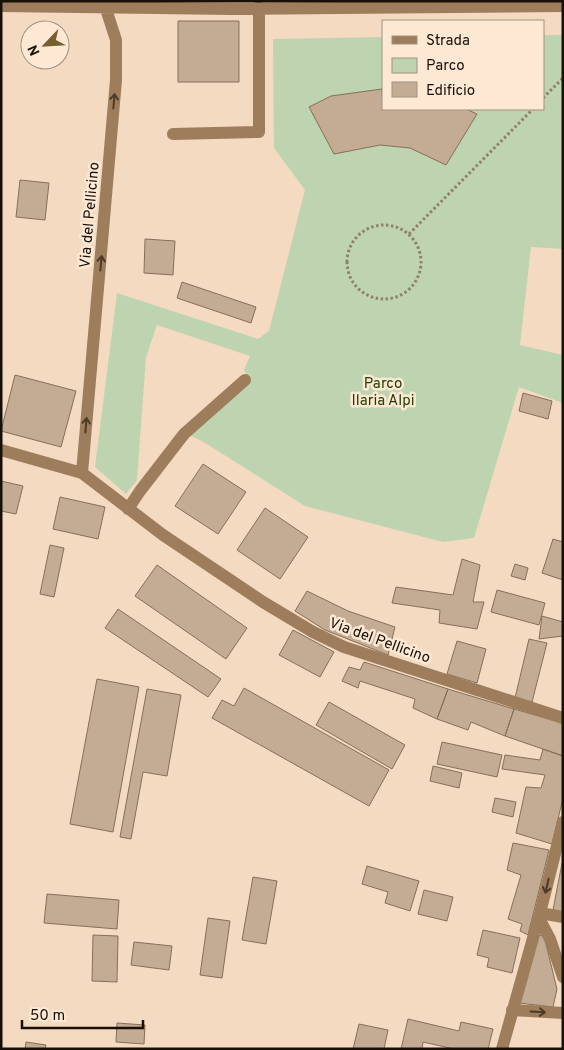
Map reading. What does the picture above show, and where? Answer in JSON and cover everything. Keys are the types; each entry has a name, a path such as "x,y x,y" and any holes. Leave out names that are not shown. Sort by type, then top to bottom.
{"street":[{"path":"1,6 232,8 563,6"},
{"name":"Via del Pellicino","path":"105,6 116,40 116,80 82,473 163,535 263,602 313,632 344,647 563,718"},
{"path":"173,134 259,132 259,7"},
{"path":"128,509 184,434 245,380"},
{"path":"1,450 82,473"},
{"path":"502,1049 558,859 563,822"},
{"path":"540,916 563,917"},
{"path":"540,916 563,977"},
{"path":"512,1010 563,1013"}],"path":[{"path":"544,97 563,78"},
{"path":"409,234 531,110"},
{"path":"382,225 398,227 409,234 420,251 422,264 418,279 412,288 402,296 384,300 366,295 355,286 347,266 348,253 352,242 361,232 382,225"}],"green space":[{"name":"Parco Ilaria Alpi","path":"544,35 563,35 563,249 531,247 520,345 563,355 563,403 519,387 474,538 443,542 305,506 202,441 189,435 250,381 244,370 250,356 157,325 146,357 137,480 126,494 95,467 117,293 258,339 269,331 305,190 274,148 273,39 382,37 382,110 544,110"}],"building":[{"path":"178,21 239,21 239,82 178,82"},
{"path":"382,89 382,110 468,110 477,114 446,165 410,148 380,145 334,154 309,107 331,96"},
{"path":"20,180 49,183 45,220 16,217"},
{"path":"145,239 175,241 173,275 144,273"},
{"path":"182,282 256,307 251,323 177,298"},
{"path":"15,375 76,391 61,447 1,431"},
{"path":"523,393 552,401 548,419 519,411"},
{"path":"203,464 246,492 218,534 175,506"},
{"path":"1,481 23,486 16,514 1,511"},
{"path":"60,497 105,507 98,539 53,529"},
{"path":"265,508 308,537 280,579 237,550"},
{"path":"553,539 563,542 563,580 542,573"},
{"path":"50,545 64,548 54,597 40,594"},
{"path":"462,559 480,565 473,602 484,602 477,629 439,623 440,610 392,603 396,587 453,595"},
{"path":"515,564 528,568 525,580 511,576"},
{"path":"157,565 247,628 226,659 135,596"},
{"path":"497,590 545,603 539,625 491,612"},
{"path":"307,591 348,611 395,627 388,655 325,630 295,611"},
{"path":"118,609 221,679 208,697 105,628"},
{"path":"542,616 563,622 563,636 539,639"},
{"path":"293,630 334,652 320,677 279,655"},
{"path":"529,639 547,643 532,702 515,698"},
{"path":"457,641 486,649 477,683 447,674"},
{"path":"364,662 448,689 437,719 413,708 415,699 360,681 358,688 342,681 349,667 360,670"},
{"path":"97,679 139,687 113,832 70,824"},
{"path":"244,688 389,770 369,806 212,718 222,700 234,706"},
{"path":"147,689 181,695 167,776 143,772 131,839 120,837"},
{"path":"448,689 514,709 505,736 471,722 468,730 437,719"},
{"path":"329,702 405,745 392,769 316,725"},
{"path":"514,709 563,723 563,756 505,736"},
{"path":"442,742 502,755 497,777 437,764"},
{"path":"543,749 563,756 563,798 552,844 516,833 526,787 541,788 545,775 502,769 505,755 540,760"},
{"path":"433,766 462,773 459,788 430,781"},
{"path":"495,798 516,802 513,817 492,812"},
{"path":"513,843 549,850 528,935 520,931 522,924 508,919 521,875 507,870"},
{"path":"563,863 563,912 553,910"},
{"path":"367,866 419,881 410,911 385,903 388,892 362,884"},
{"path":"253,877 277,881 266,944 242,940"},
{"path":"424,890 453,897 447,921 418,914"},
{"path":"47,894 119,900 117,929 44,923"},
{"path":"208,918 230,921 222,978 200,975"},
{"path":"483,930 520,938 512,973 487,967 489,958 477,955"},
{"path":"93,935 118,936 117,982 92,981"},
{"path":"538,935 544,936 557,989 553,1007 519,1003"},
{"path":"134,942 172,946 169,970 131,965"},
{"path":"408,1019 459,1031 461,1022 493,1029 488,1049 454,1049 423,1042 422,1049 401,1049"},
{"path":"117,1023 145,1025 144,1044 116,1042"},
{"path":"359,1024 388,1030 384,1049 353,1049"},
{"path":"26,1042 46,1045 45,1049 25,1049"}]}
